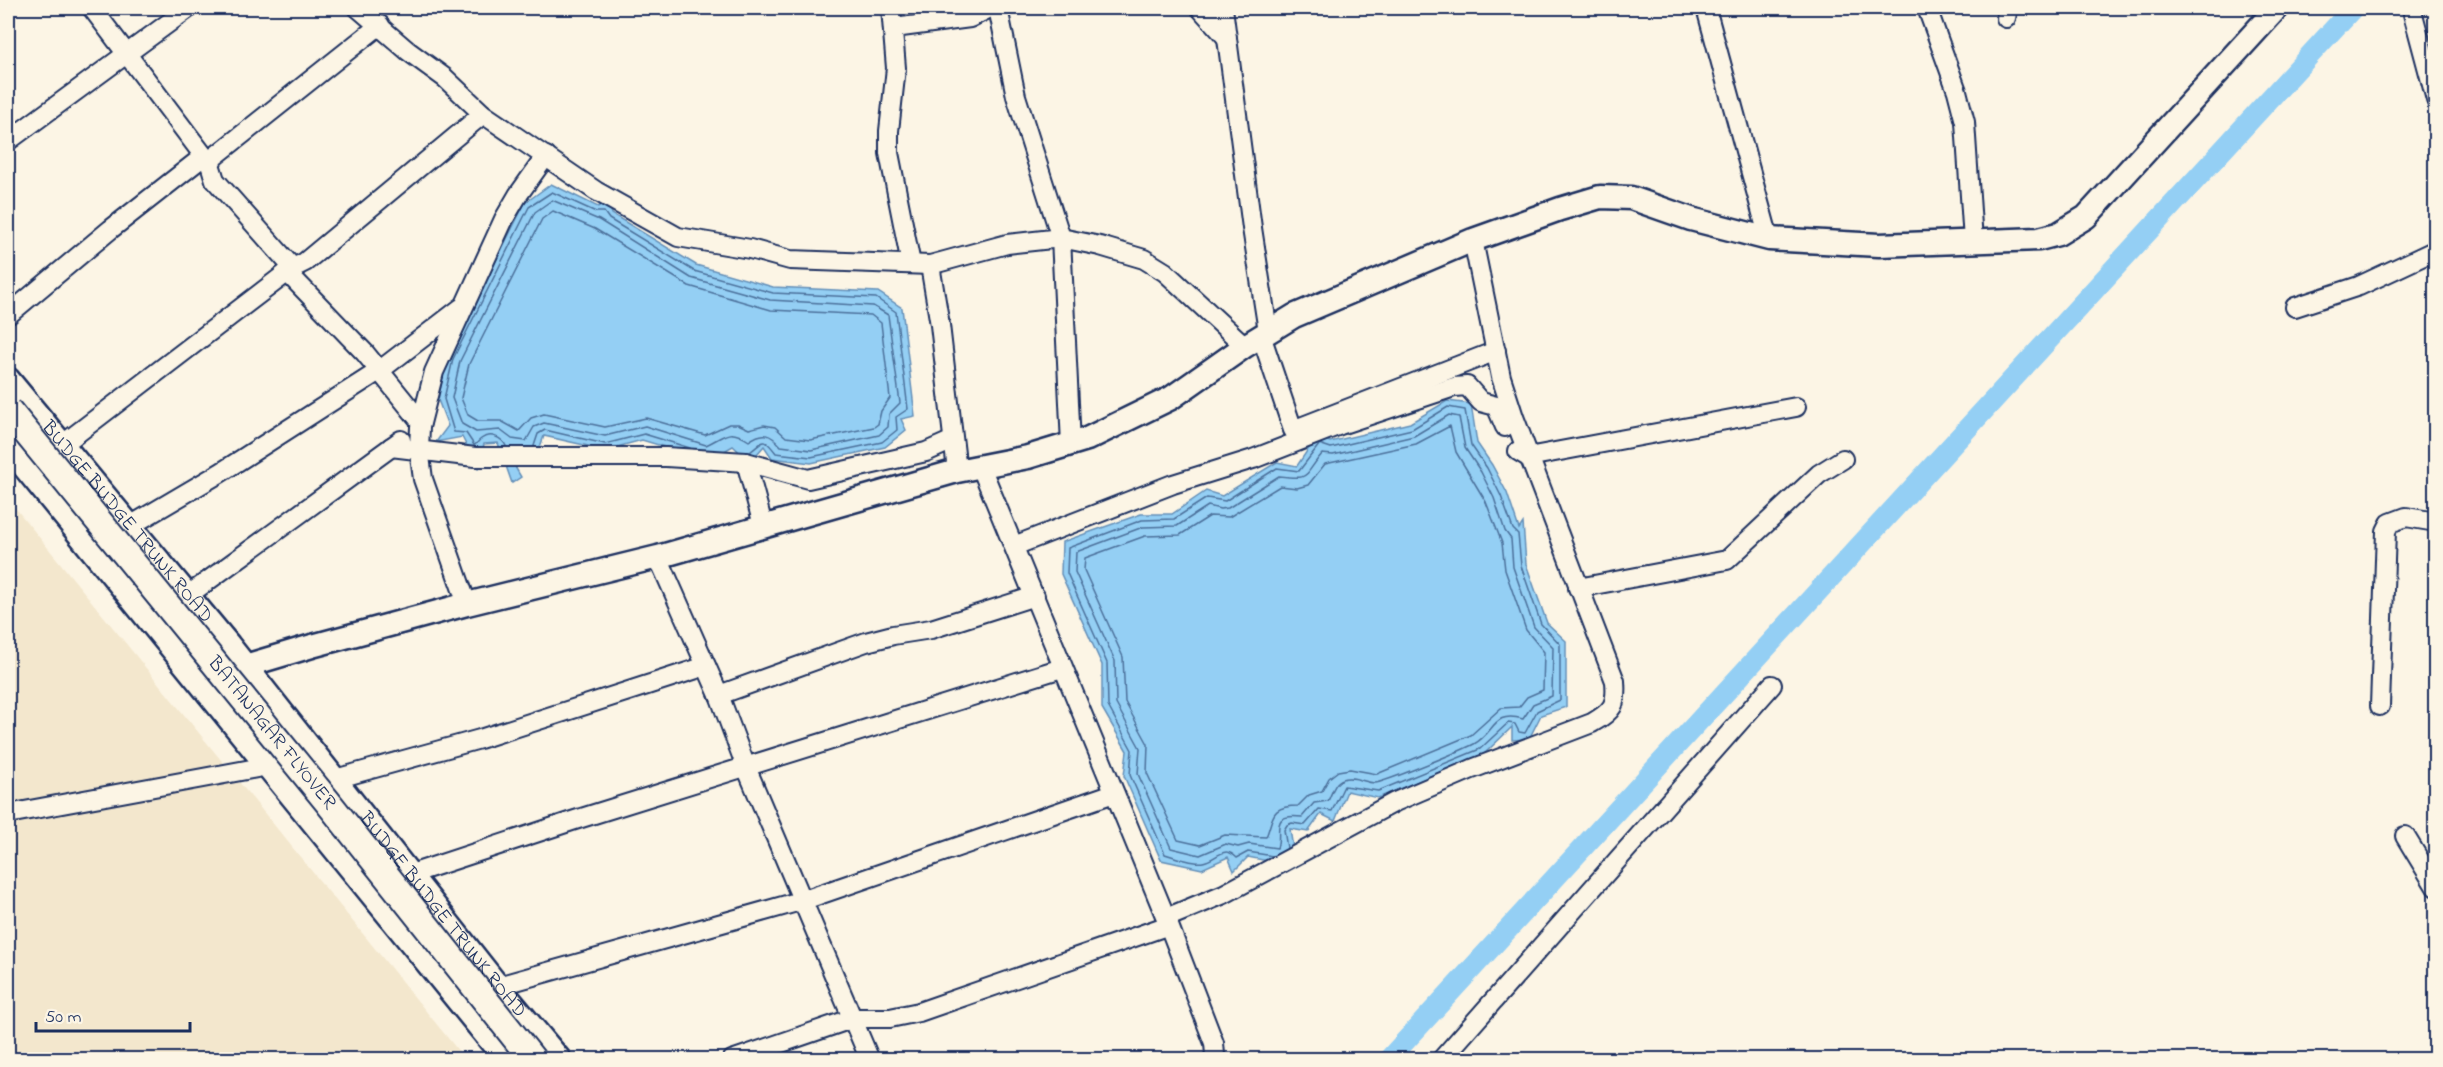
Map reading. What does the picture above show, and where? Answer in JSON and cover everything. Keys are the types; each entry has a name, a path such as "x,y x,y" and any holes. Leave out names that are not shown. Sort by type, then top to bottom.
{"main road":[{"name":"BATANAGAR FLYOVER","path":"8,410 327,801 533,1059"}],"street":[{"path":"92,8 207,160 215,180 379,371 420,425"},
{"path":"8,141 189,8"},
{"path":"358,8 408,51 445,78 483,114 596,191 678,237 750,249 790,260 930,265 1007,244 1061,238 1144,259 1258,337"},
{"path":"891,8 896,68 889,130 890,153 911,264"},
{"path":"894,28 990,8"},
{"path":"998,8 1017,96 1061,238 1071,444"},
{"path":"1200,8 1227,38"},
{"path":"1223,8 1252,228 1258,337 1293,430 1496,351"},
{"path":"1706,8 1769,239"},
{"path":"1927,8 1958,91 1965,122 1972,241"},
{"path":"209,694 245,666 467,604 658,557 957,471 1028,457 1087,439 1126,422 1171,398 1258,337 1294,316 1473,240 1600,197 1631,198 1690,219 1769,239 1879,245 2038,239 2058,234 2086,217 2277,8"},
{"path":"2414,14 2436,100"},
{"path":"8,315 111,229 214,157 380,25"},
{"path":"62,445 290,270 305,262 483,114"},
{"path":"467,604 423,479 419,449 420,425 434,372 504,219 546,156"},
{"path":"732,1059 854,1018 890,1018 919,1011 1167,922 1395,802 1472,769 1592,723 1609,714 1616,699 1615,681 1528,457 1506,394 1473,240"},
{"path":"2295,308 2359,286 2436,250"},
{"path":"930,265 940,325 957,471"},
{"path":"130,526 220,473 379,371 465,305"},
{"name":"BUDGE BUDGE TRUNK ROAD","path":"8,379 245,666 498,986 560,1059"},
{"path":"1014,546 1173,484 1253,459 1340,425 1454,387 1467,386 1481,402 1496,406 1511,444 1528,457 1796,407"},
{"path":"187,596 420,425"},
{"path":"391,447 476,457 666,457 746,462 808,479 926,452 953,440"},
{"path":"8,447 506,1059"},
{"path":"1578,588 1727,560 1819,474 1843,459"},
{"path":"746,462 763,525"},
{"path":"981,467 1167,922 1214,1043 1215,1058"},
{"path":"2380,706 2386,531 2390,523 2406,517 2436,522"},
{"path":"658,557 706,666 870,1059"},
{"path":"718,695 866,642 893,634 931,629 1035,596"},
{"path":"335,779 480,739 706,666"},
{"path":"411,874 575,820 1062,668"},
{"path":"1441,1059 1459,1052 1772,684"},
{"path":"8,812 268,766 301,736"},
{"path":"498,986 804,900 1114,794"},
{"path":"2404,836 2436,887"}],"shaded area":[{"path":"8,499 465,1059 8,1059"}],"water":[{"path":"551,184 598,207 608,200 612,214 696,265 773,287 878,292 902,308 915,416 901,419 906,430 885,447 811,463 772,458 764,446 750,462 733,446 708,460 642,440 606,450 544,436 537,455 507,453 521,477 512,483 498,443 484,444 478,468 462,437 436,442 448,426 438,400 447,357 525,203"},
{"path":"1447,401 1471,404 1477,443 1507,493 1519,529 1523,523 1526,564 1547,623 1566,641 1566,707 1541,715 1529,739 1512,740 1512,727 1484,754 1378,798 1347,791 1335,821 1321,814 1308,832 1290,829 1294,855 1283,864 1248,857 1234,871 1228,857 1202,869 1161,860 1124,776 1127,751 1102,708 1102,665 1061,574 1062,542 1141,514 1172,514 1206,491 1222,496 1277,462 1297,466 1317,436 1330,442 1410,423"}],"waterway":[{"path":"1388,1060 2353,8"}]}
